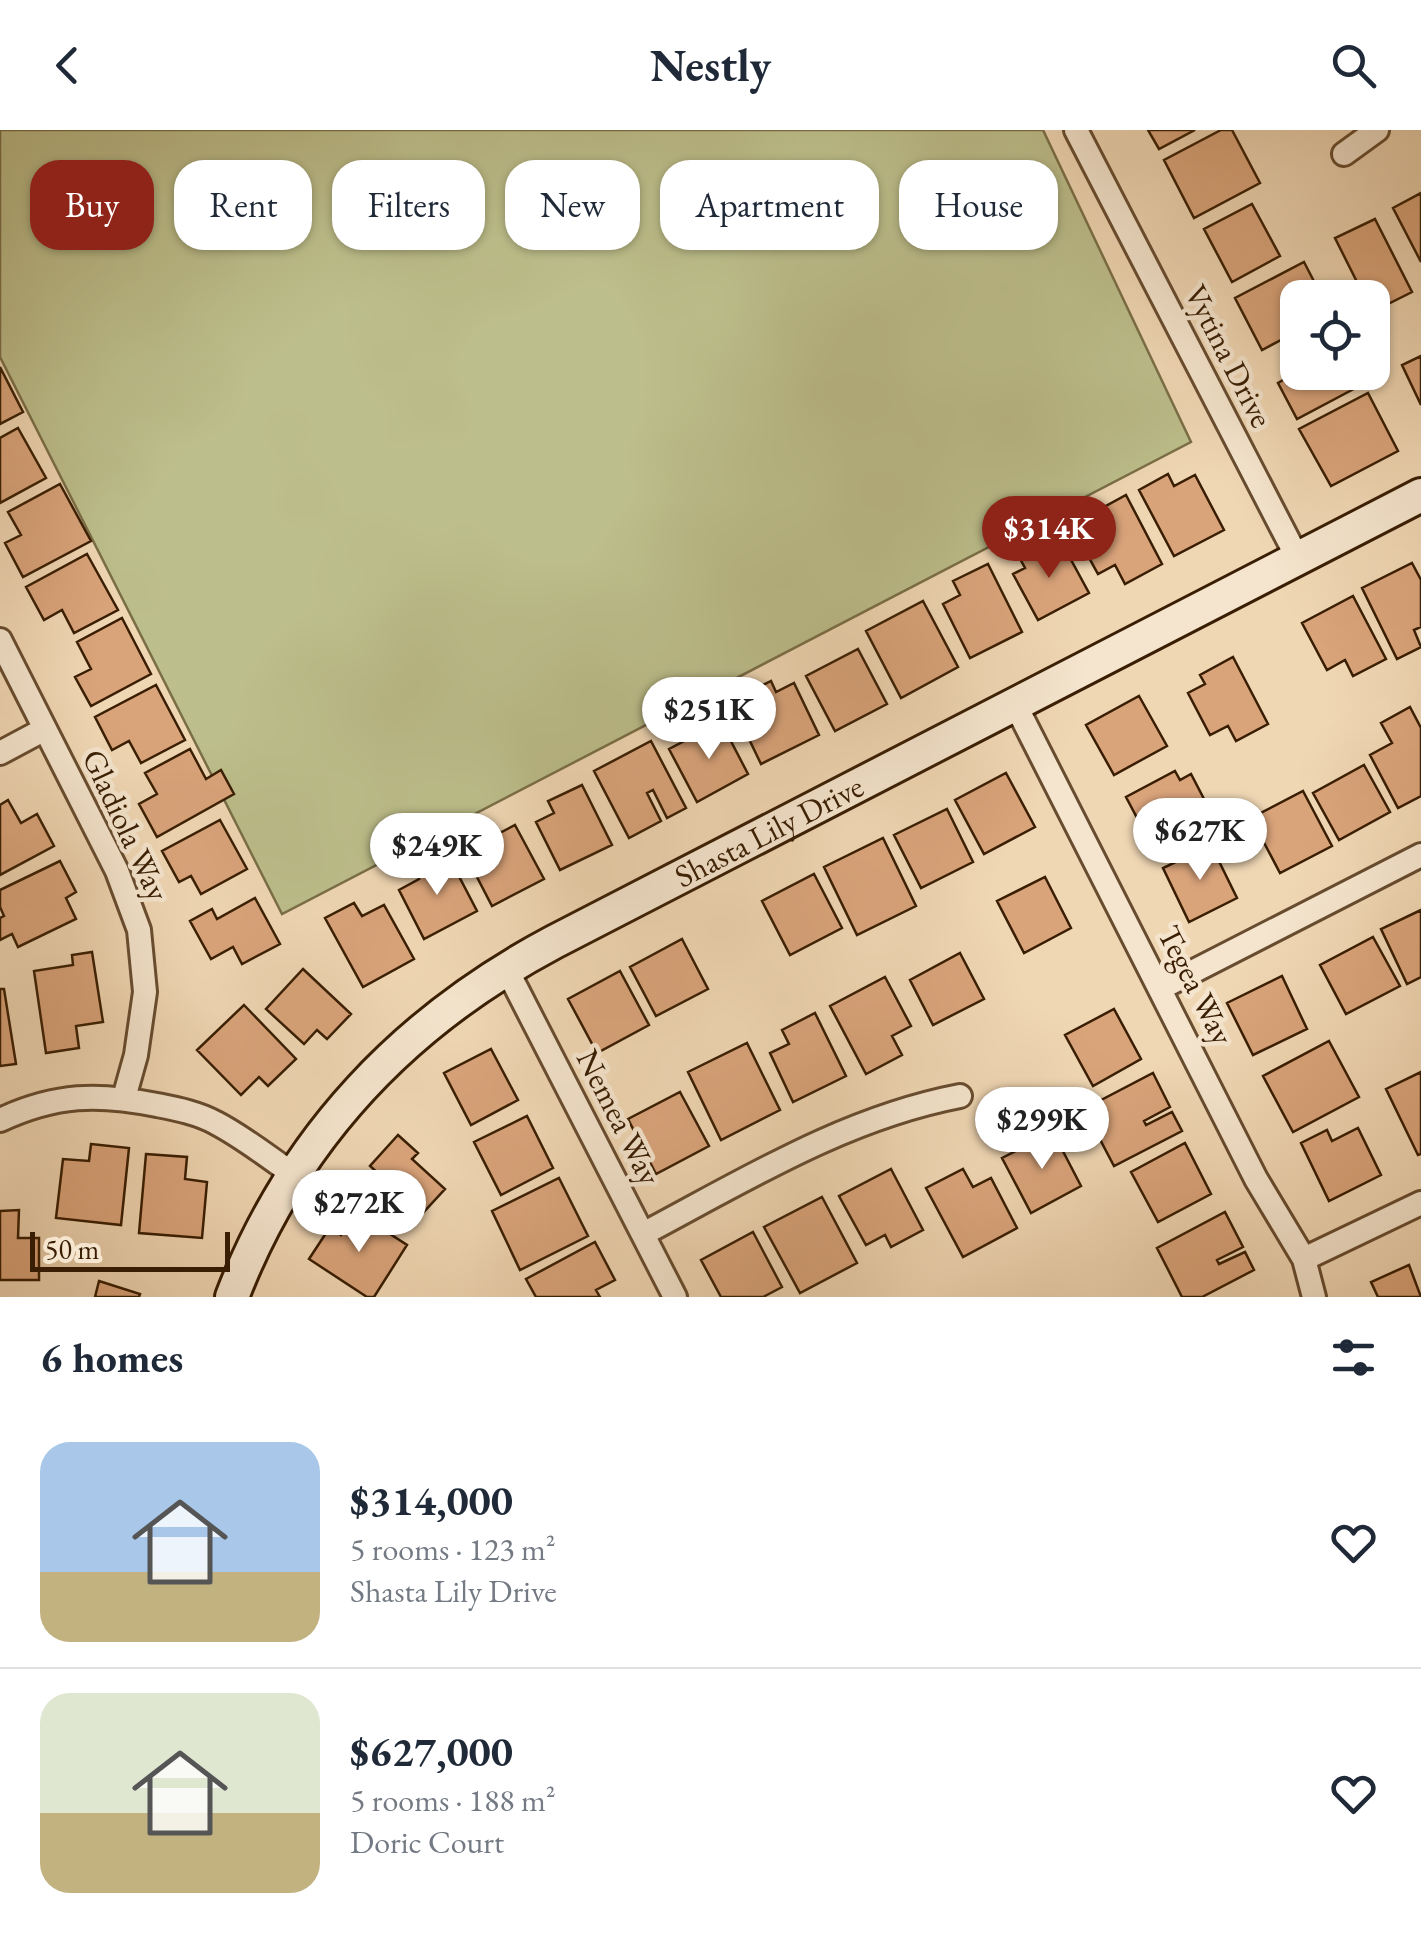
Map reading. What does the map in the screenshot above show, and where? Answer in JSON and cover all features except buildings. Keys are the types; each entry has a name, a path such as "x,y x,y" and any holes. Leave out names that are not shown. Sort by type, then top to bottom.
{"street":[{"name":"Vytina Drive","path":"1076,130 1297,557"},
{"path":"1344,154 1377,130"},
{"name":"Shasta Lily Drive","path":"232,1297 293,1174 377,1068 450,1005 506,968 1421,495"},
{"name":"Gladiola Way","path":"0,640 117,871 139,930 145,992 136,1055 124,1098"},
{"name":"Tegea Way","path":"1016,704 1256,1179 1304,1259 1314,1297"},
{"path":"0,753 45,729"},
{"path":"1162,988 1421,855"},
{"name":"Nemea Way","path":"506,968 675,1297"},
{"path":"643,1234 830,1136 893,1112 960,1096"},
{"path":"0,1120 73,1097 124,1098 186,1111 216,1123 293,1174"},
{"path":"1304,1259 1421,1203"}],"green space":[{"path":"0,130 1043,130 1057,160 899,160 899,250 1058,250 1058,162 1191,442 282,914 0,357"}]}
